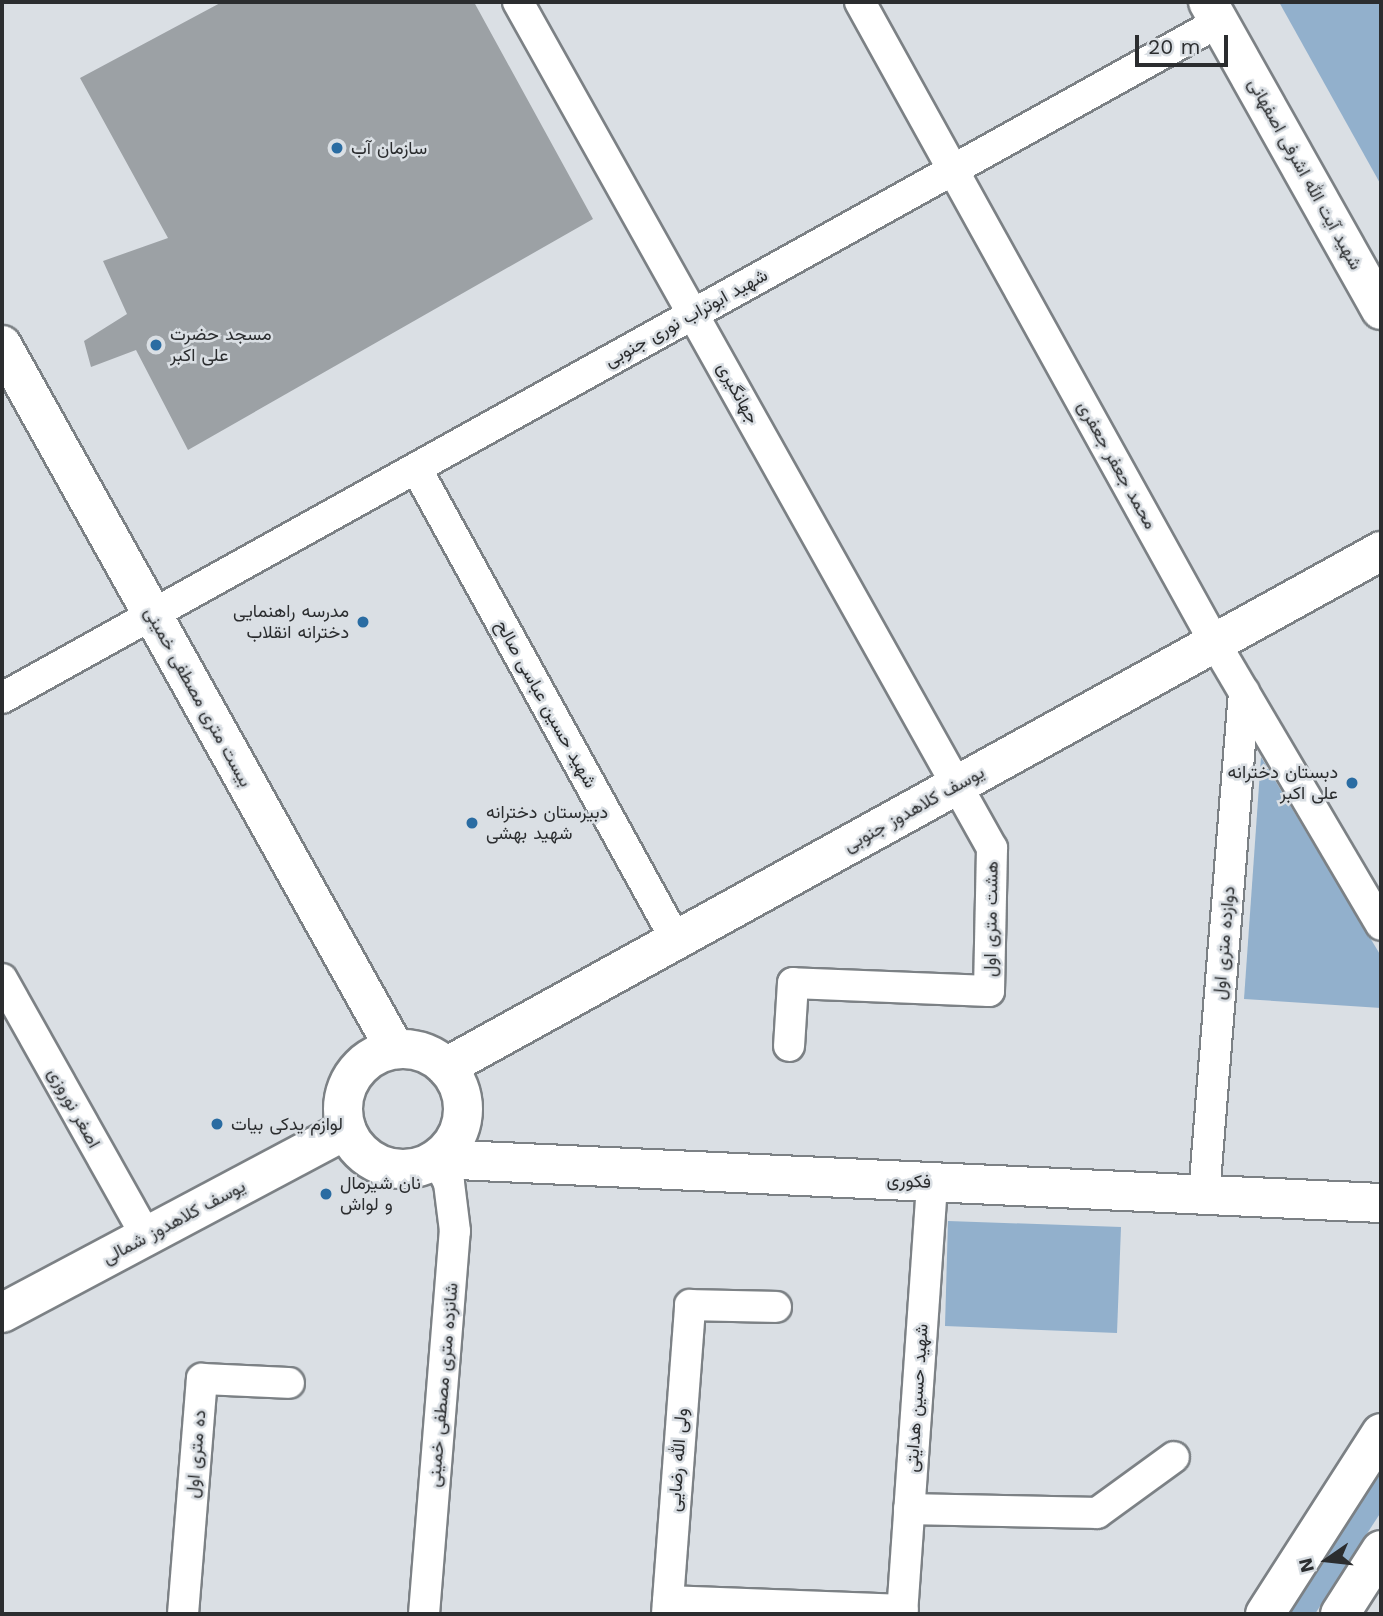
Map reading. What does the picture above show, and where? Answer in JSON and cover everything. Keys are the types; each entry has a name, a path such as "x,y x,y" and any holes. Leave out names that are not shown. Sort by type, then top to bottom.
{"main road":[{"name":"شهید آیت الله اشرفی اصفهانی","path":"1213,12 1381,310"},
{"name":"بیست متری مصطفی خمینی","path":"2,345 395,1049"},
{"name":"یوسف کلاهدوز جنوبی","path":"446,1067 1381,551"},
{"path":"395,1049 432,1055 446,1067 461,1093 462,1123 452,1143 437,1159 403,1170 385,1167 355,1146 346,1130 344,1095 351,1078 362,1064 395,1049"},
{"name":"یوسف کلاهدوز شمالی","path":"2,1313 346,1130"},
{"name":"فکوری","path":"437,1159 1381,1203"},
{"path":"1265,1614 1381,1433"},
{"path":"1340,1614 1381,1550"}],"street":[{"name":"جهانگیری","path":"518,2 958,784"},
{"name":"محمد جعفر جعفری","path":"860,2 1215,643 1381,925"},
{"name":"شهید ابوتراب نوری جنوبی","path":"2,698 953,169 1213,12"},
{"name":"شهید حسین عباسی صالح","path":"416,468 676,940"},
{"name":"دوازده متری اول","path":"1204,1195 1244,692"},
{"name":"هشت متری اول","path":"789,1046 793,983 989,991 992,848 958,784"},
{"name":"اصغر نوروزی","path":"2,979 146,1236"},
{"name":"شانزده متری مصطفی خمینی","path":"424,1614 455,1231 449,1183 437,1159"},
{"name":"شهید حسین هدایتی","path":"902,1612 932,1182"},
{"name":"ولی الله رضایی","path":"667,1608 690,1305 776,1307"},
{"name":"ده متری اول","path":"183,1614 202,1379 289,1383"},
{"path":"909,1510 1097,1513 1174,1457"},
{"path":"667,1608 902,1612"}],"shaded area":[{"path":"1279,2 1381,2 1381,185"},
{"path":"1261,757 1381,956 1381,1008 1244,999"},
{"path":"948,1221 1121,1227 1117,1333 945,1326"},
{"path":"1381,1467 1381,1512 1315,1614 1287,1614"}],"building":[{"name":"سازمان آب","path":"222,2 474,2 593,219 188,450 136,350 91,367 84,341 127,314 103,261 168,238 80,78"}],"place":[{"name":"سازمان آب","path":"337,148"},
{"name":"مسجد حضرت علی اکبر","path":"156,345"},
{"name":"مدرسه راهنمایی دخترانه انقلاب","path":"363,622"},
{"name":"دبستان دخترانه علی اکبر","path":"1352,783"},
{"name":"دبیرستان دخترانه شهید بهشی","path":"472,823"},
{"name":"لوازم یدکی بیات","path":"217,1124"},
{"name":"نان شیرمال و لواش","path":"326,1194"}]}
